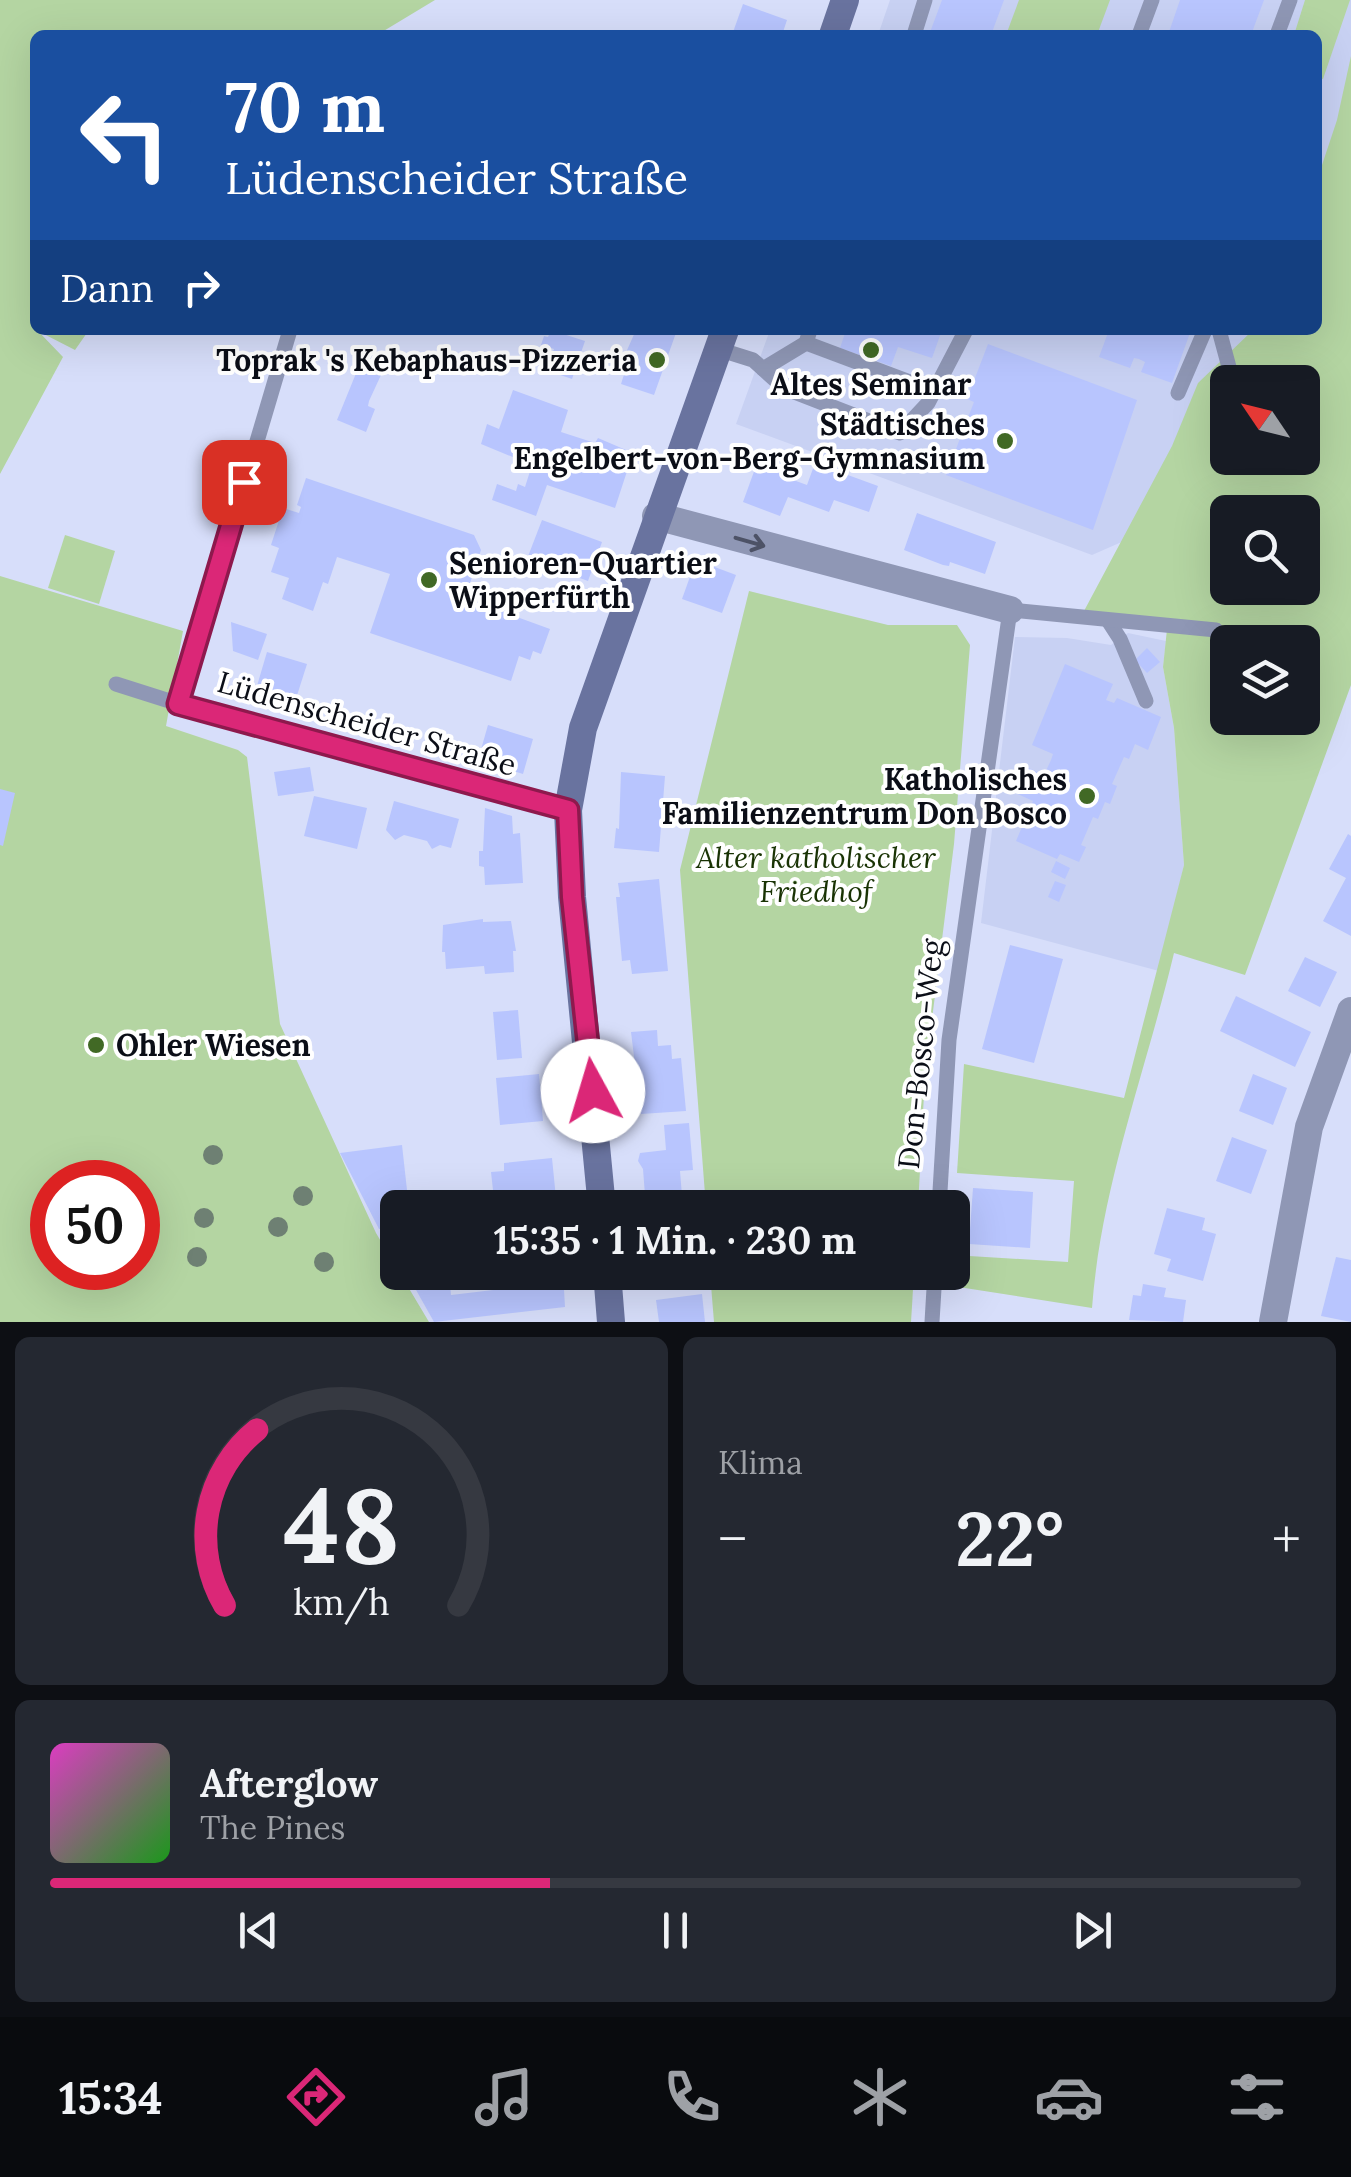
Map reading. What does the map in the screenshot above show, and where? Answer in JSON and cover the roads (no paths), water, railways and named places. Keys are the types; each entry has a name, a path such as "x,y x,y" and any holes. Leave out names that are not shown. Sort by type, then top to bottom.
{"main road":[{"path":"834,30 845,0"},
{"path":"601,1190 572,897 568,810 582,728 722,339"},
{"path":"609,1290 611,1322"}],"street":[{"path":"656,516 1010,610"},
{"path":"1272,1322 1309,1127 1351,1012"}],"lane":[{"path":"916,30 925,0"},
{"path":"1141,30 1152,0"},
{"path":"1280,30 1290,0"},
{"name":"Lüdenscheider Straße","path":"289,335 178,704 568,810"},
{"path":"722,339 784,388 900,432 928,403 963,335"},
{"path":"1178,393 1202,335"},
{"path":"1219,335 1227,365"},
{"path":"763,369 808,337 934,391"},
{"path":"1010,610 1210,630"},
{"name":"Don-Bosco-Weg","path":"939,1190 948,1040 1010,610"},
{"path":"1109,622 1146,701"},
{"path":"116,684 178,704"},
{"path":"932,1322 933,1290"}],"place":[{"name":"Altes Seminar","path":"871,350"},
{"name":"Toprak 's Kebaphaus-Pizzeria","path":"657,360"},
{"name":"Städtisches Engelbert-von-Berg-Gymnasium","path":"1005,441"},
{"name":"Senioren-Quartier Wipperfürth","path":"429,580"},
{"name":"Katholisches Familienzentrum Don Bosco","path":"1087,796"},
{"name":"Ohler Wiesen","path":"96,1045"}],"park label":[{"name":"Alter katholischer Friedhof","path":"816,874"}]}
